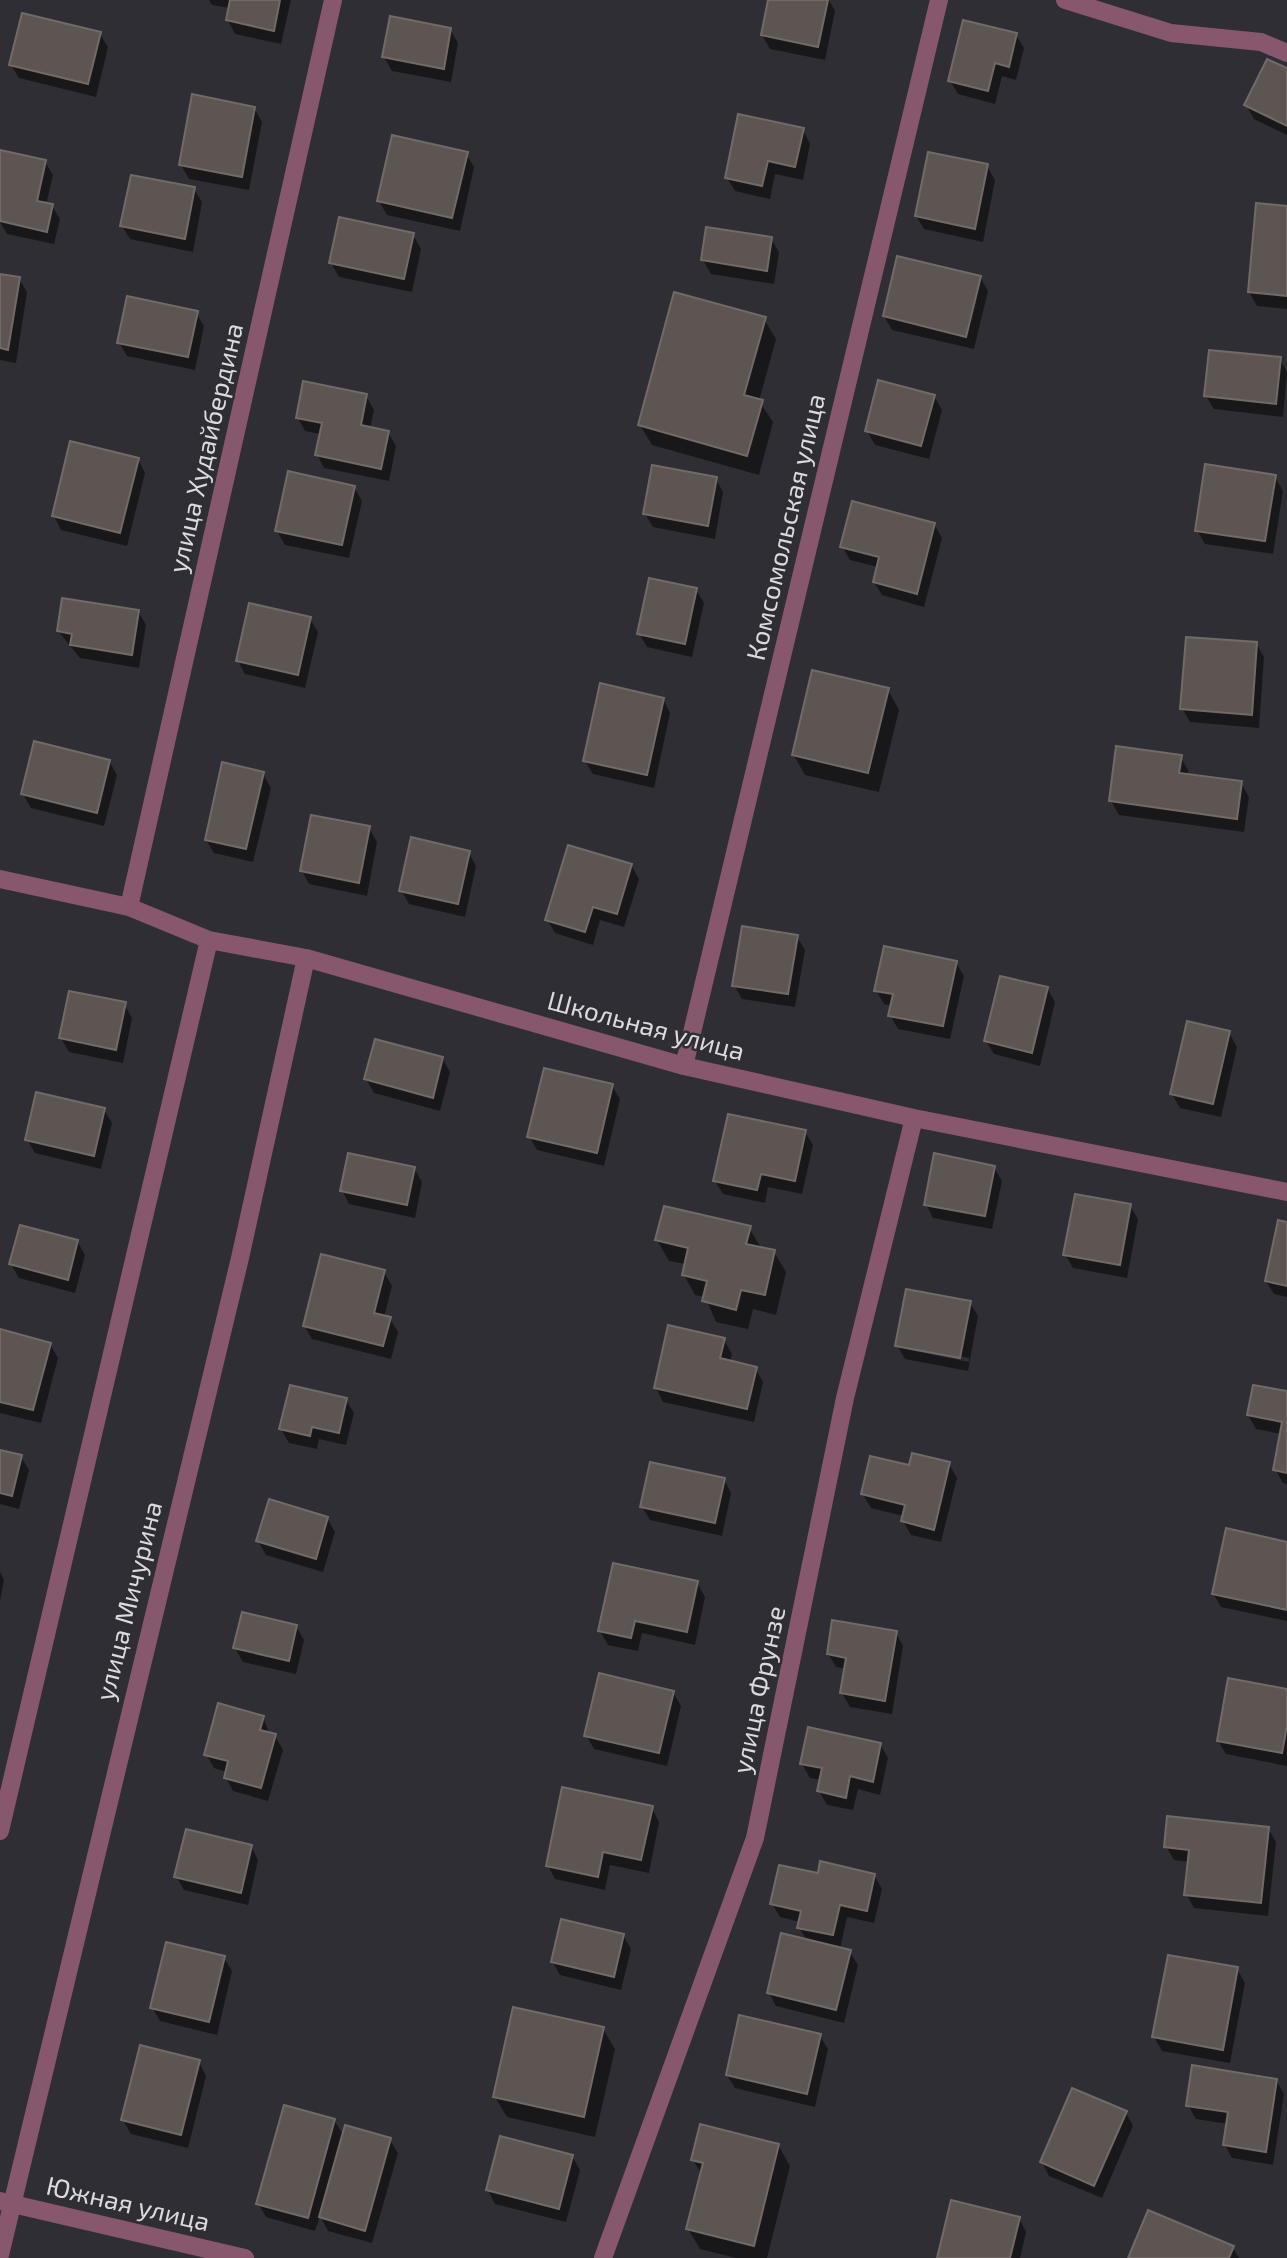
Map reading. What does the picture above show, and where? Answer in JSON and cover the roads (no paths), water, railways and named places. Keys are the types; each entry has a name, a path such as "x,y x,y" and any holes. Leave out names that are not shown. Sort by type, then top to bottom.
{"street":[{"name":"улица Худайбердина","path":"129,907 333,0"},
{"name":"Комсомольская улица","path":"684,1066 939,0"},
{"path":"1065,0 1171,33 1261,42 1287,53"},
{"name":"Школьная улица","path":"0,879 129,907 209,940 306,958 684,1066 914,1118 1287,1192"},
{"path":"0,1831 209,940"},
{"name":"улица Мичурина","path":"0,2255 6,2202 240,1258 306,958"},
{"name":"улица Фрунзе","path":"603,2258 755,1838 845,1398 914,1118"},
{"name":"Южная улица","path":"6,2202 245,2258"}]}
